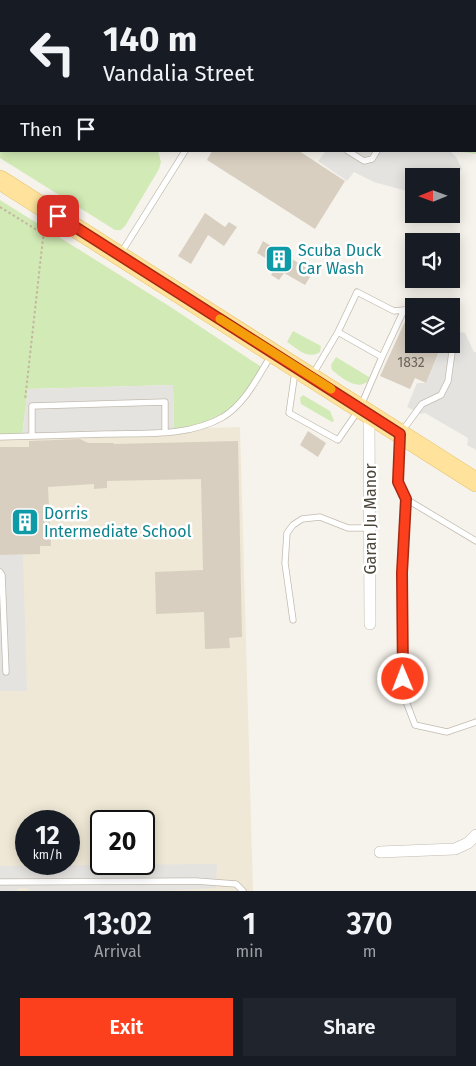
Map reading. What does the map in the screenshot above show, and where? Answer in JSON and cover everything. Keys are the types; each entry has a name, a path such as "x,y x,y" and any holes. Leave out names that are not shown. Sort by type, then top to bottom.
{"main road":[{"path":"0,180 476,482"}],"street":[{"name":"Garan Ju Manor","path":"365,411 370,528 370,624"},
{"path":"380,852 455,849 468,843 476,836"}],"lane":[{"path":"120,255 184,152"},
{"path":"350,152 364,161 372,159 376,152"},
{"path":"357,292 394,311 404,310 382,357 365,411 338,440 289,413 304,372 338,332 357,292"},
{"path":"338,332 382,357"},
{"path":"0,437 165,433 200,427 224,416 245,397 273,352"},
{"path":"452,353 448,381 441,395 422,404 400,434 398,482 406,499 402,573 404,696 415,724 447,732 476,722"},
{"path":"32,436 32,406 165,402 165,433"},
{"path":"406,499 476,541"},
{"path":"293,620 285,563 286,533 292,525 302,519 320,517 348,528 370,528"},
{"path":"0,572 2,575 6,672"},
{"path":"0,882 196,881 236,884 244,891"}],"path":[{"path":"0,207 45,235 43,238 24,407"}],"shaded area":[{"path":"325,152 451,152 462,169 460,171 460,168 405,168 405,191 374,182 354,172 347,181 318,161"},
{"path":"460,332 465,333 474,352 476,352 476,450 467,445 468,438 425,413 420,414 407,407 417,383 426,383 439,353 460,353"},
{"path":"173,385 174,432 22,436 28,389"},
{"path":"240,427 253,891 0,891 0,434"},
{"path":"0,555 23,555 27,691 0,691"},
{"path":"217,864 216,888 159,891 30,891 27,888 20,888 15,891 0,891 0,866 15,866 15,875 80,875 80,865 90,865 90,875 155,875 155,865"}],"green space":[{"path":"0,152 158,152 161,162 159,169 125,226 121,230 115,230 0,158"},
{"path":"0,200 169,306 263,368 245,397 224,416 174,432 173,385 28,389 22,436 0,437"},
{"path":"293,331 321,346 320,352 311,355 307,354 287,342"},
{"path":"336,357 369,377 369,380 360,385 340,377 332,370 331,365"},
{"path":"303,395 330,411 334,421 332,422 301,404 300,398"}],"building":[{"path":"211,152 301,152 345,181 315,229 207,160"},
{"path":"205,213 225,227 229,222 237,227 224,246 208,235 191,264 178,256"},
{"name":"Scuba Duck Car Wash","path":"263,241 313,272 305,285 284,273 279,280 271,275 277,265 257,253"},
{"path":"405,321 405,353 438,353 426,383 415,378 410,389 380,376"},
{"path":"308,431 326,443 318,457 300,445"},
{"name":"Dorris Intermediate School","path":"80,439 88,443 114,444 238,441 242,637 229,638 230,648 205,649 204,612 156,614 155,572 203,570 201,479 107,481 107,488 94,489 94,484 48,487 51,546 40,546 40,554 0,555 0,447 29,447 29,441"}],"slow traffic":[{"path":"220,319 331,389"}],"place":[{"name":"Scuba Duck Car Wash","path":"279,259"},
{"name":"Dorris Intermediate School","path":"25,522"}],"route":[{"path":"58,216 400,434 398,482 406,499 402,573 403,679"}]}
